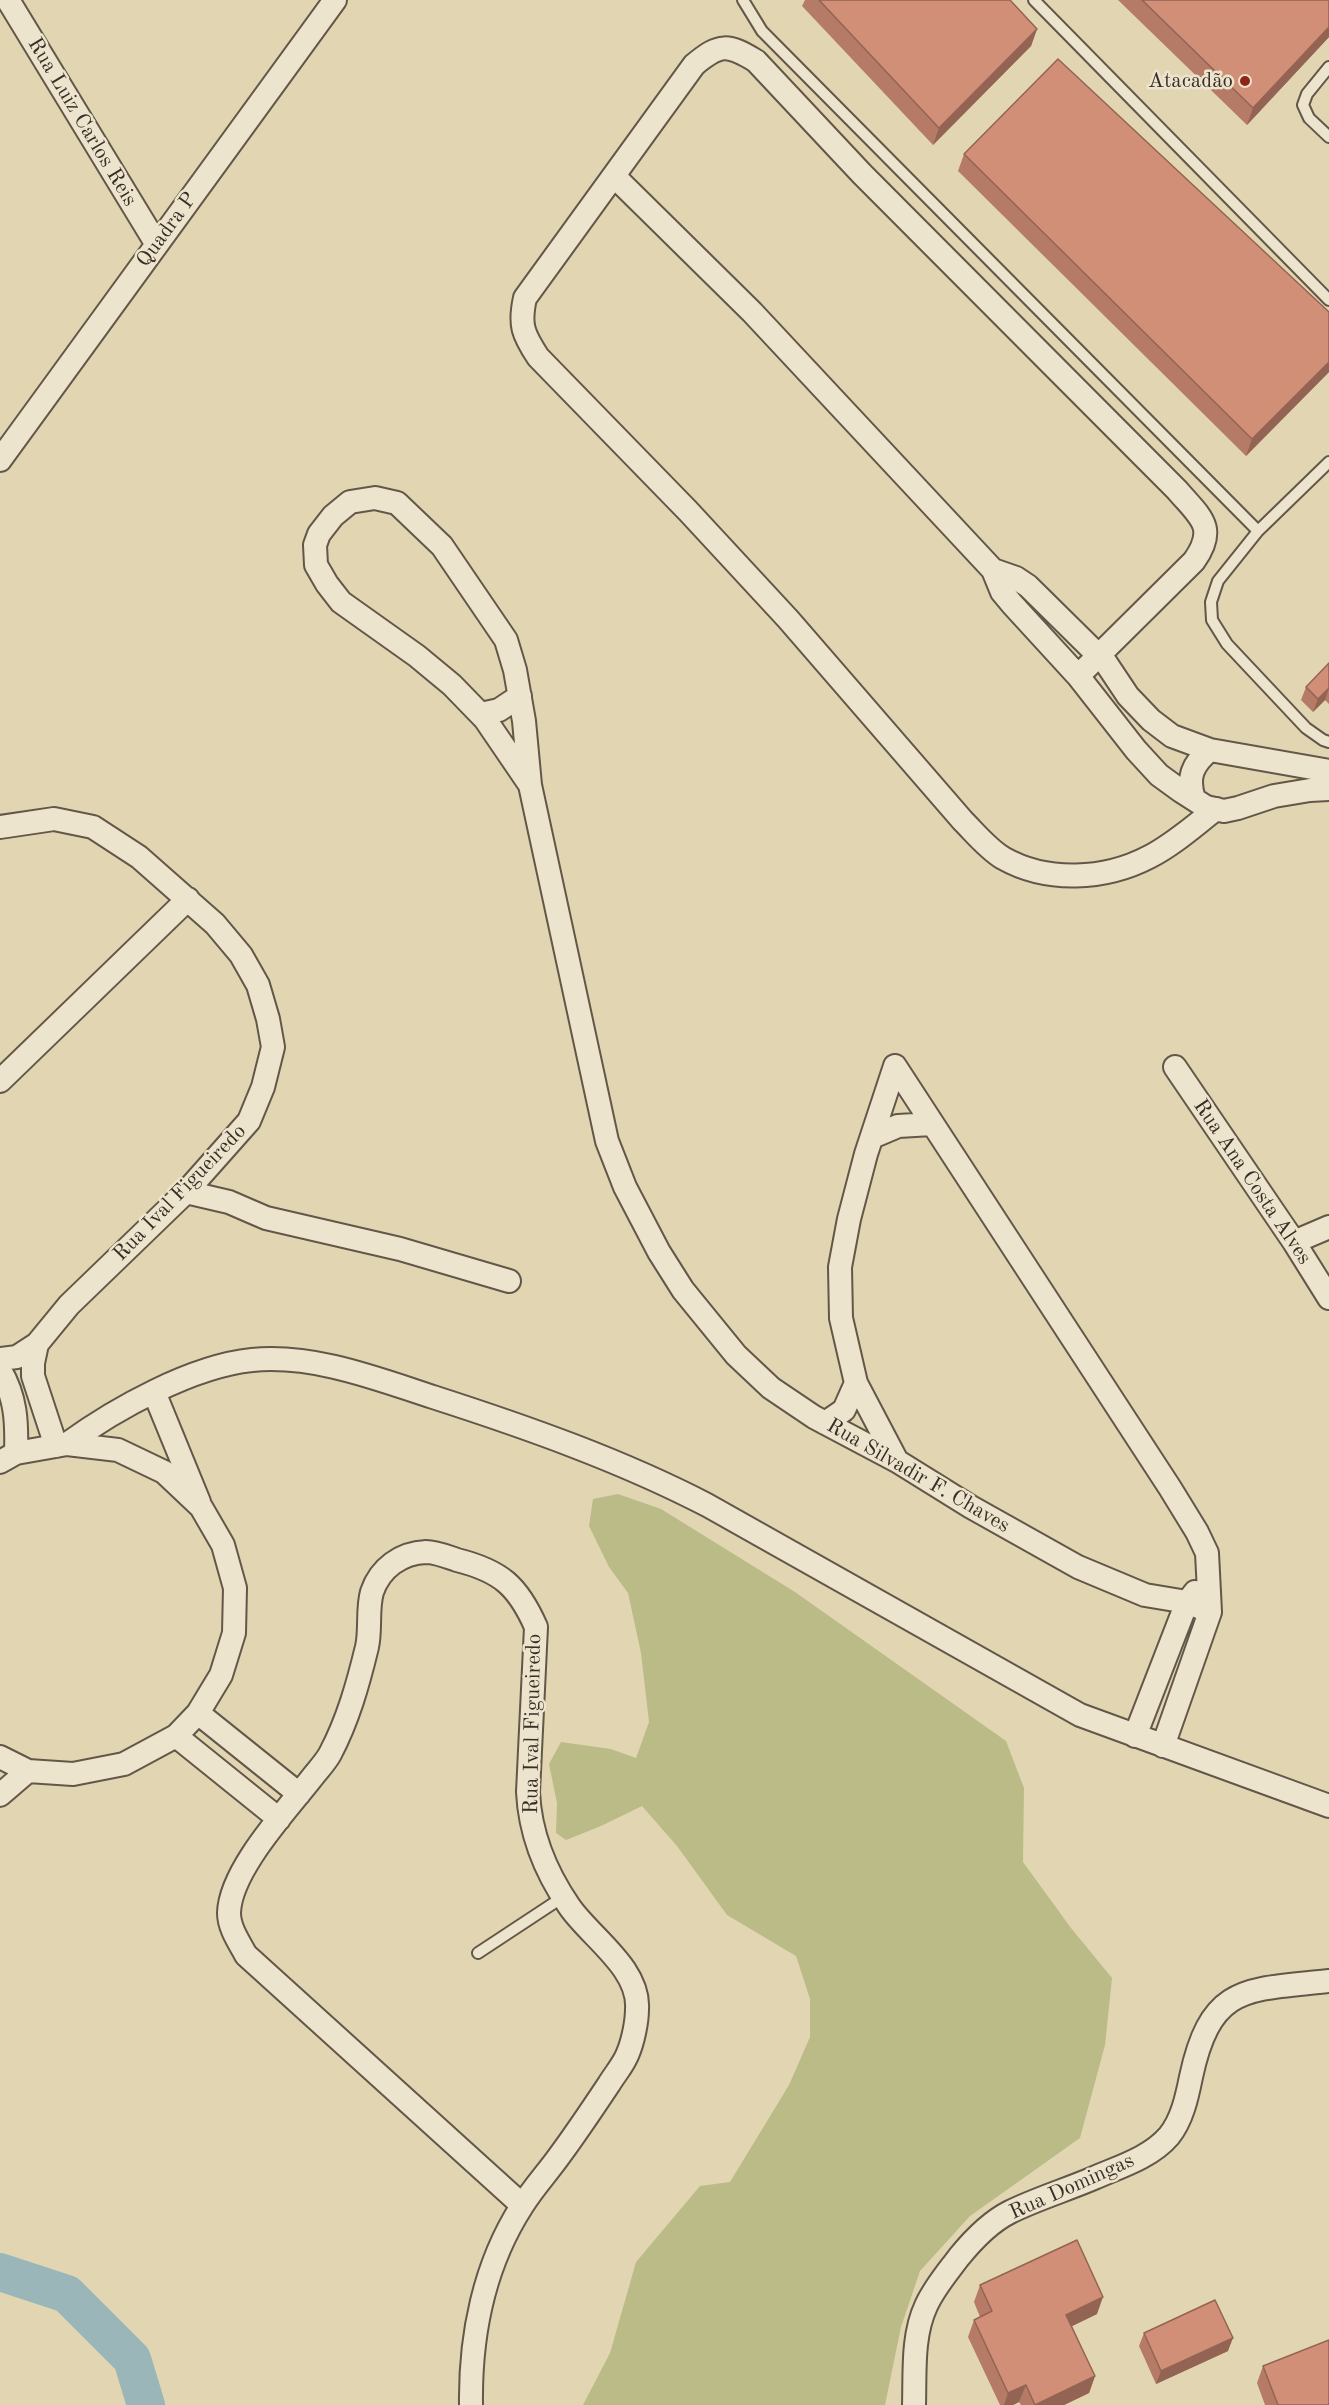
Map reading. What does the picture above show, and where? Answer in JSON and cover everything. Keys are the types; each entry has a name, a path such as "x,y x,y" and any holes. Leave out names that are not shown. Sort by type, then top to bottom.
{"street":[{"name":"Rua Luiz Carlos Reis","path":"8,0 156,243"},
{"name":"Quadra P","path":"0,460 334,0"},
{"path":"1078,676 1194,561 1204,546 1206,532 1201,517 1177,490 862,174 756,62 737,49 722,47 710,51 694,65 615,177 525,298 521,315 524,335 538,357 789,619 963,820 989,847 1004,858 1041,872 1076,876 1100,874 1149,858 1216,809"},
{"path":"615,177 752,312 993,570 1002,592 1078,676 1136,750 1159,775 1206,807 1224,811 1278,795 1329,789"},
{"path":"375,498 397,503 442,546 506,640 520,696 530,785 481,714 452,685 417,656 341,602 327,584 316,565 315,545 319,534 333,516 350,502 375,498"},
{"path":"993,570 1016,578 1028,586 1111,669 1115,679 1128,696 1151,720 1172,736 1210,750 1329,771"},
{"path":"481,714 500,710 520,696"},
{"path":"1194,800 1190,787 1190,776 1201,757 1210,750"},
{"path":"1278,795 1285,778 1279,763"},
{"name":"Rua Silvadir F. Chaves","path":"530,785 607,1142 625,1186 659,1252 683,1290 712,1327 736,1355 771,1388 825,1423 897,1461 971,1507 1078,1567 1144,1595 1186,1602 1210,1612"},
{"name":"Rua Ival Figueiredo","path":"0,827 54,819 93,827 139,857 215,924 241,955 258,985 273,1047 263,1087 249,1121 186,1192 69,1305 37,1344"},
{"path":"0,1082 188,899"},
{"path":"897,1461 856,1383 841,1318 840,1267 849,1219 895,1066 1186,1514 1207,1553 1210,1612 1163,1746"},
{"name":"Rua Ana Costa Alves","path":"1174,1067 1294,1242 1329,1298"},
{"path":"872,1137 898,1126 932,1124"},
{"path":"207,1168 229,1202"},
{"path":"186,1192 229,1202 266,1218 400,1249 509,1281"},
{"path":"1294,1242 1329,1227"},
{"path":"0,1359 17,1357 37,1344"},
{"path":"37,1344 33,1376 61,1445"},
{"path":"0,1370 10,1387 15,1404 8,1458 61,1445 154,1392 211,1369 250,1360 292,1359 333,1367 478,1412 666,1484 1080,1715 1318,1799 1329,1806"},
{"path":"825,1423 844,1410 856,1383"},
{"path":"0,1757 28,1771 73,1774 124,1764 176,1736 198,1713 221,1675 234,1633 235,1588 224,1545 201,1507 154,1392"},
{"path":"61,1445 118,1450 164,1472 201,1507"},
{"name":"Rua Ival Figueiredo","path":"471,2405 472,2363 482,2294 500,2247 522,2205 562,2153 628,2054 638,2008 634,1988 618,1961 570,1908 563,1897 541,1855 530,1818 529,1756 536,1627 525,1602 512,1586 492,1572 471,1563 428,1552 403,1555 380,1576 372,1594 368,1643 358,1682 347,1716 329,1756 246,1864 234,1891 229,1914 233,1930 246,1955 522,2205"},
{"path":"1135,1736 1186,1602 1209,1574"},
{"name":"Rua Silvadir F. Chaves","path":"1144,1595 1177,1627 1201,1636"},
{"path":"198,1713 299,1794"},
{"path":"176,1736 279,1820"},
{"path":"0,1796 28,1771"},
{"name":"Rua Domingas","path":"914,2405 917,2340 925,2308 942,2278 972,2242 1008,2213 1143,2156 1169,2136 1180,2118 1197,2049 1211,2019 1232,1998 1249,1991 1329,1981"}],"lane":[{"path":"743,0 762,32 1258,531"},
{"path":"1034,0 1329,300"},
{"path":"1329,67 1307,94 1303,105 1310,118 1329,137"},
{"path":"1329,462 1258,531 1218,581 1210,602 1212,620 1227,645 1306,728 1329,742"},
{"path":"478,1953 563,1897"}],"green space":[{"path":"618,1494 661,1509 795,1592 1006,1741 1024,1788 1023,1862 1071,1928 1112,1978 1105,2045 1080,2138 970,2216 920,2271 901,2327 885,2405 583,2405 610,2353 636,2262 700,2186 730,2182 789,2085 810,2037 810,1999 796,1956 727,1915 677,1846 642,1806 566,1840 556,1833 557,1803 549,1764 561,1742 611,1749 636,1758 649,1722 641,1653 628,1593 609,1567 589,1526 593,1499"}],"building":[{"path":"819,0 1010,0 1037,29 939,128"},
{"name":"Atacadão","path":"1142,0 1329,0 1329,27 1253,108"},
{"path":"1058,59 1329,312 1329,362 1252,439 964,154"},
{"path":"1329,663 1329,688 1318,699 1306,687"},
{"path":"1077,2240 1103,2297 1066,2315 1095,2376 1035,2405 1026,2385 1008,2393 974,2320 992,2311 980,2285"},
{"path":"1215,2300 1233,2338 1161,2371 1144,2333"},
{"path":"1329,2340 1329,2405 1278,2405 1263,2366"}],"waterway":[{"path":"0,2272 67,2294 132,2359 146,2405"}],"place":[{"name":"Atacadão","path":"1245,81"}]}
